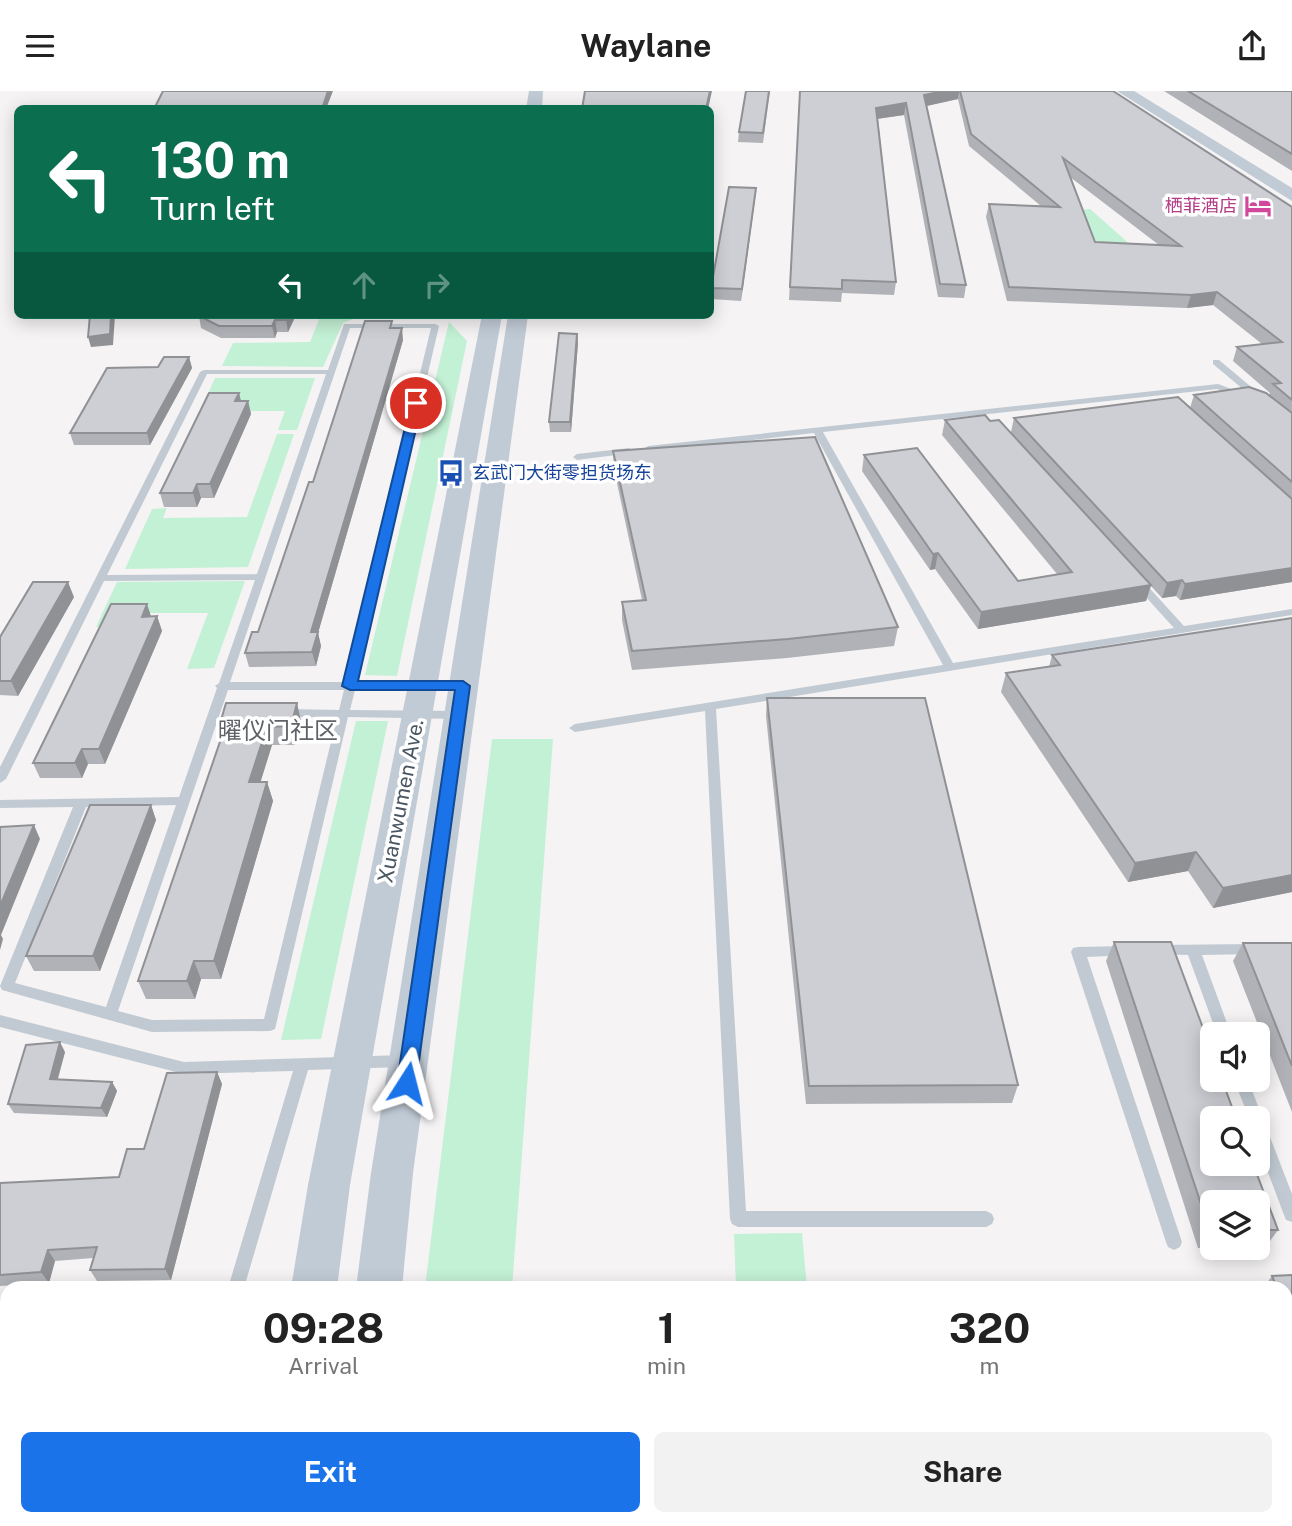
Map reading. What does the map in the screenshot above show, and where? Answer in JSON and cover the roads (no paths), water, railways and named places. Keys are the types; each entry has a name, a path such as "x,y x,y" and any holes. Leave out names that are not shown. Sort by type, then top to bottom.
{"main road":[{"path":"1137,91 1292,187"},
{"name":"Xuanwumen Ave.","path":"315,1281 329,1185 491,319"},
{"name":"Xuanwumen Ave.","path":"380,1281 392,1173 517,319"}],"street":[{"path":"1124,91 1292,197"}],"lane":[{"path":"81,803 7,986 152,1026 270,1025 435,325 347,326 222,686 218,713 184,801 110,1014"},
{"path":"577,457 1218,386 1267,404 1216,362"},
{"path":"0,779 204,372 331,372"},
{"path":"1161,392 1171,401"},
{"path":"984,412 993,422"},
{"path":"817,430 950,667"},
{"path":"1128,570 1181,629"},
{"path":"101,578 261,577"},
{"path":"575,728 1292,612"},
{"path":"222,686 350,686 419,700 461,700"},
{"path":"266,713 343,713 419,700 461,700"},
{"path":"710,706 738,1219 986,1219"},
{"path":"0,804 184,801"},
{"path":"1174,1242 1078,952 1267,949"},
{"path":"1193,950 1220,1022"},
{"path":"0,1021 184,1068 410,1060"},
{"path":"238,1281 302,1064"},
{"path":"1270,1157 1292,1215"}],"place":[{"name":"栖菲酒店","path":"1258,206"},
{"name":"玄武门大街零担货场东","path":"451,473"}],"district":[{"name":"曜仪门社区","path":"278,731"}]}
